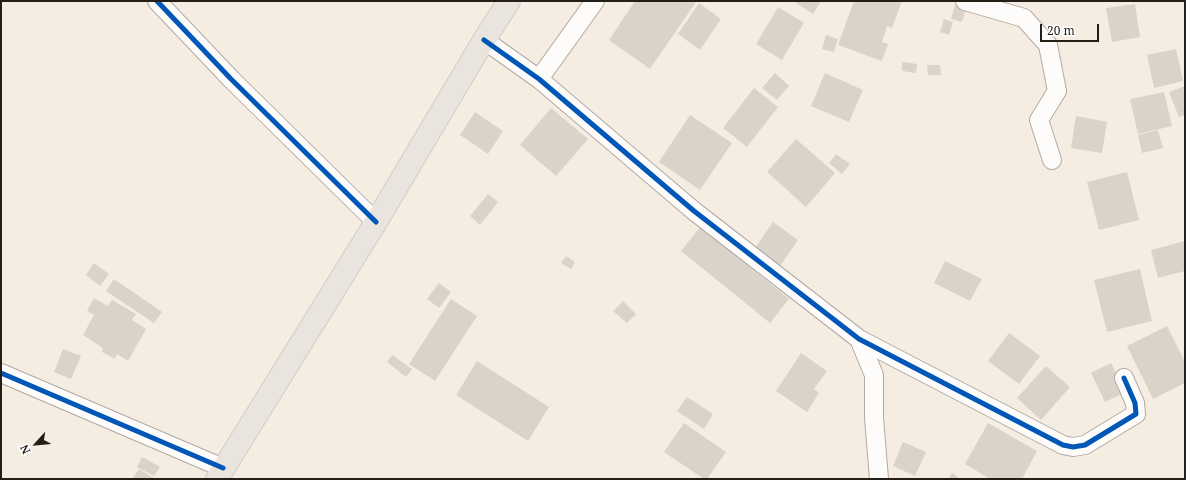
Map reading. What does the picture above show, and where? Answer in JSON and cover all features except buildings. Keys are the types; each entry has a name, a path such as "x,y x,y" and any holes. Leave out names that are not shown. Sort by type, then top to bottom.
{"main road":[{"path":"220,473 376,222 484,40 509,1"}],"street":[{"path":"157,1 231,79 376,222"},
{"path":"539,79 595,1"},
{"path":"965,1 1024,18 1048,45 1057,91 1039,120 1052,160"},
{"path":"484,40 539,79 694,211 859,339 1063,445 1073,447 1086,445 1136,414 1135,403 1124,378"},
{"path":"859,339 874,375 874,418 879,479"},
{"path":"1,372 220,473"}],"cycle path":[{"path":"157,1 231,79 376,222"},
{"path":"484,40 539,79 694,211 859,339 1063,445 1073,447 1085,445 1136,414 1135,403 1124,378"},
{"path":"1,373 223,468"}]}
